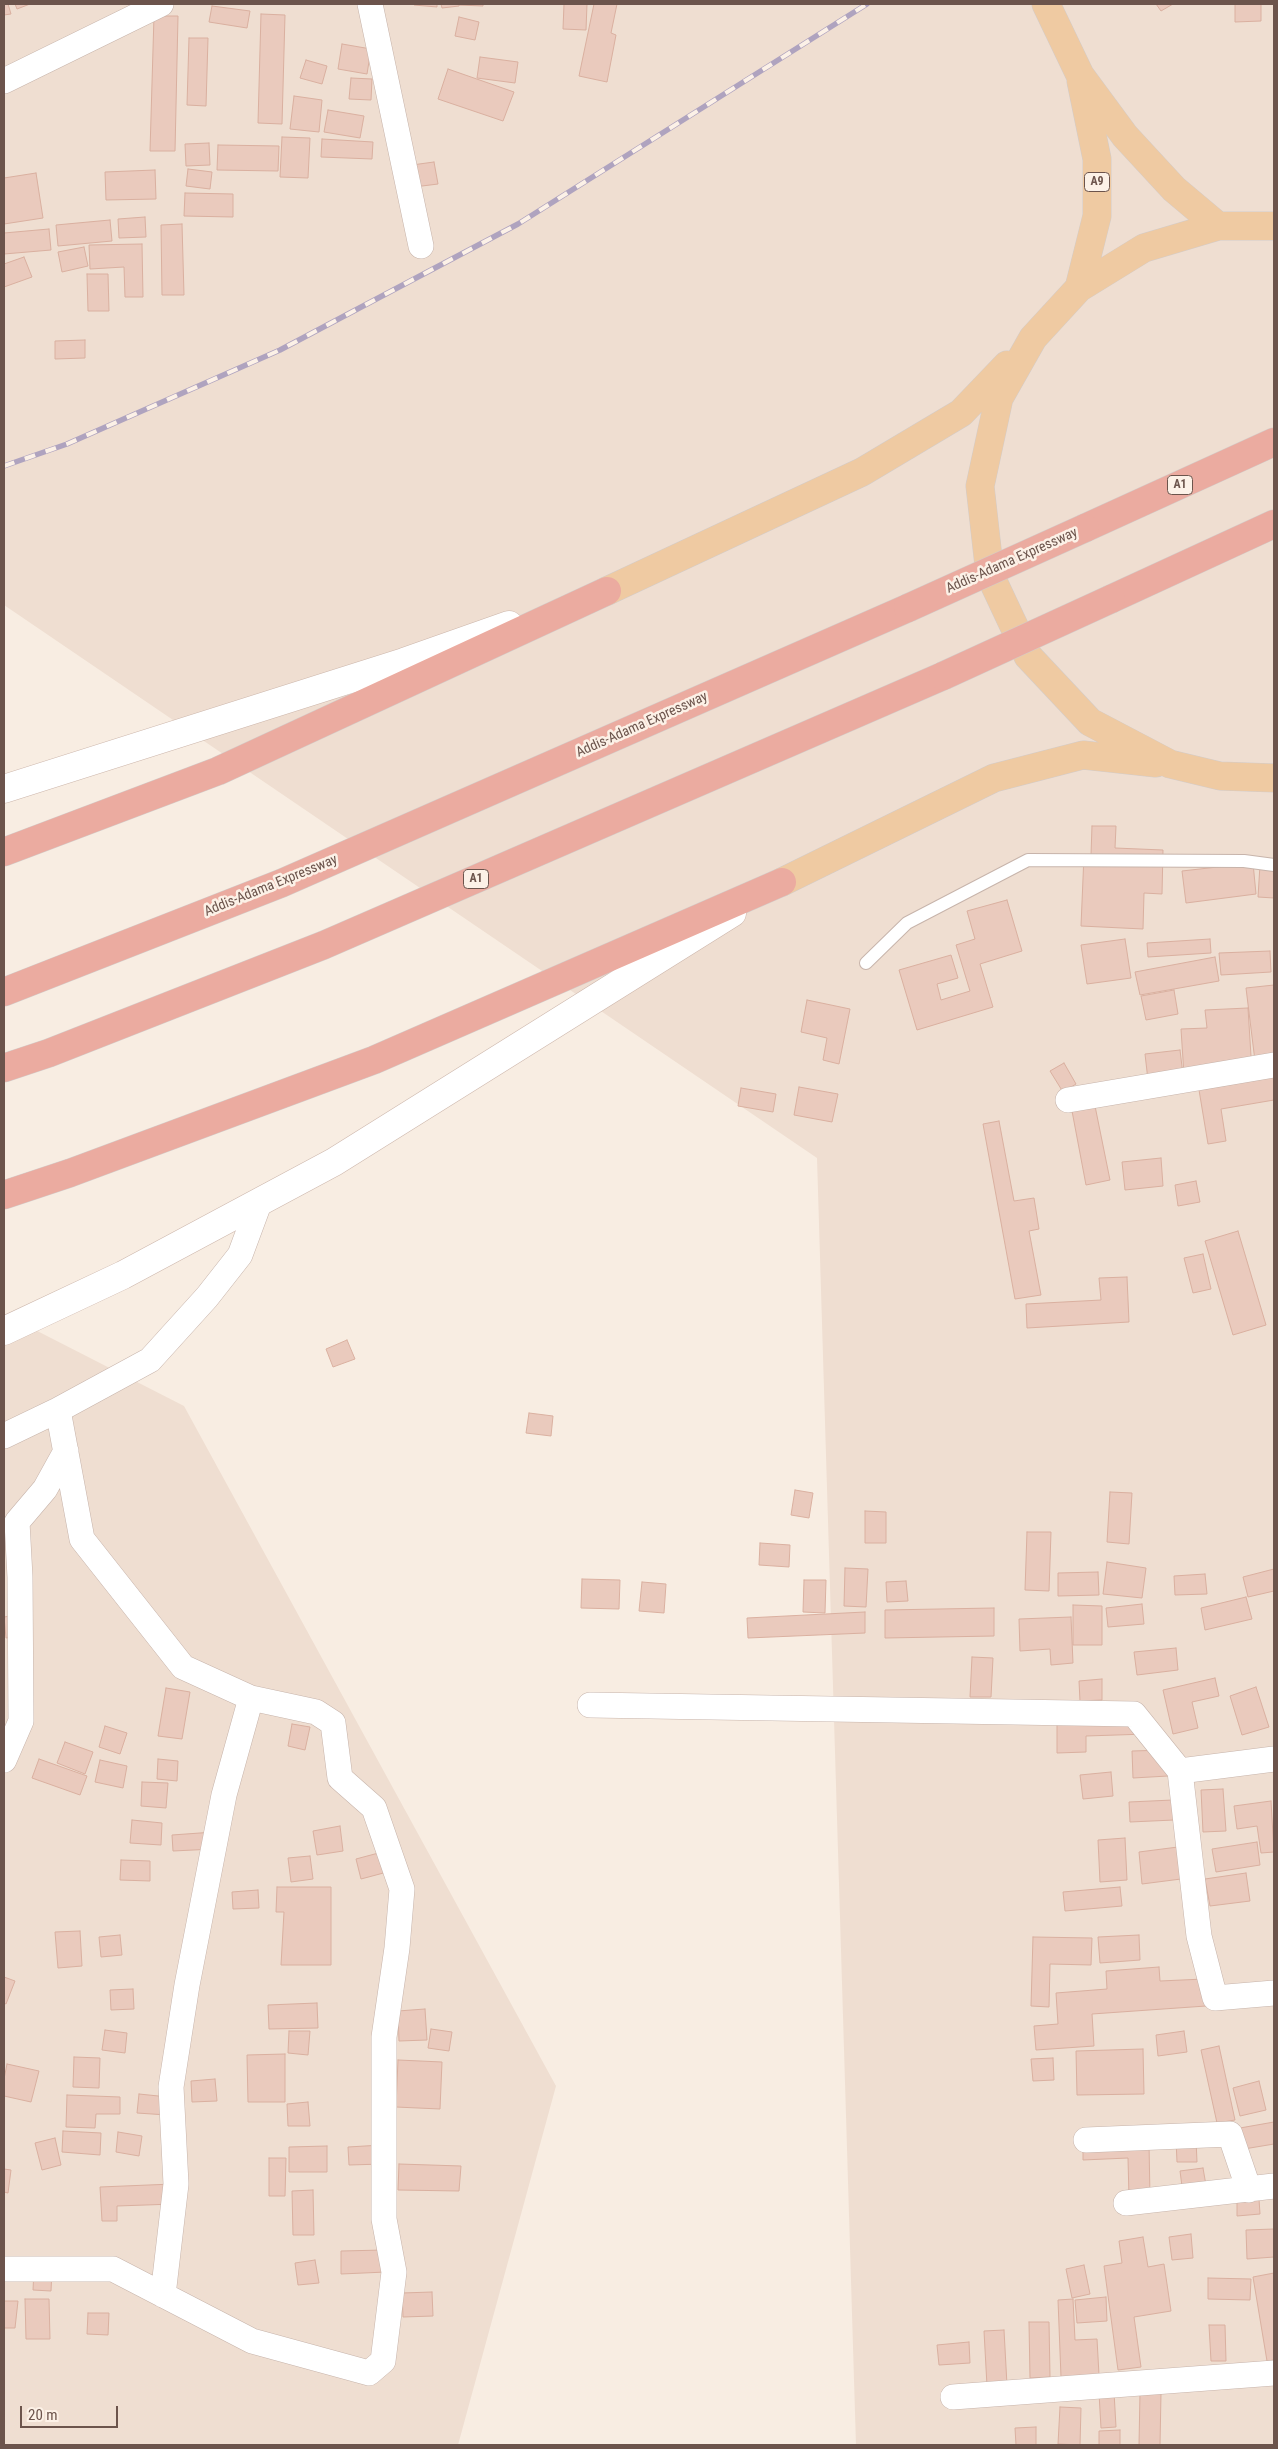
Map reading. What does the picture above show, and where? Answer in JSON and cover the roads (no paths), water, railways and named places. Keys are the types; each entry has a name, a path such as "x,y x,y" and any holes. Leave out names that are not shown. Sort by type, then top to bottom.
{"highway":[{"name":"Addis-Adama Expressway","path":"4,992 282,883 908,608 1274,442"},
{"name":"A1","path":"4,1068 58,1050 324,945 942,676 1274,524"},
{"path":"4,852 218,771 607,591"},
{"path":"4,1195 70,1173 374,1060 782,882"}],"main road":[{"name":"A9","path":"1046,4 1080,75 1125,136 1174,190 1218,226"},
{"name":"A9","path":"1079,288 1097,216 1097,159 1080,75"},
{"path":"607,591 862,472 961,413 1079,288 1144,248 1218,226 1274,226"},
{"path":"1032,338 999,398 980,486 990,575 1028,656 1090,722 1170,764"},
{"path":"782,882 994,778 1083,755 1170,764 1220,776 1274,778"}],"street":[{"path":"4,81 161,4"},
{"path":"370,4 421,246"},
{"path":"4,789 404,662 607,591"},
{"path":"4,1331 123,1274 334,1162 782,882"},
{"path":"1068,1100 1274,1065"},
{"path":"4,1436 58,1410 150,1360 207,1297 240,1255 260,1201"},
{"path":"4,2269 113,2269 252,2341 369,2372 383,2361 394,2272 384,2219 384,2037 397,1948 402,1889 374,1808 340,1778 333,1723 316,1712 251,1698 183,1667 82,1539 58,1410"},
{"path":"4,1760 21,1720 20,1577 17,1522 46,1489 66,1451"},
{"path":"163,2294 176,2184 173,2078 187,1985 224,1795 251,1698"},
{"path":"590,1705 1134,1714 1180,1771 1198,1936 1215,1998 1274,1993"},
{"path":"1180,1771 1274,1758"},
{"path":"1086,2140 1230,2134 1249,2190"},
{"path":"1126,2203 1274,2186"},
{"path":"953,2397 1274,2373"}],"lane":[{"path":"866,963 907,923 1028,860 1244,861 1274,865"}],"railway":[{"path":"4,466 67,444 280,350 518,224 867,4"}]}
